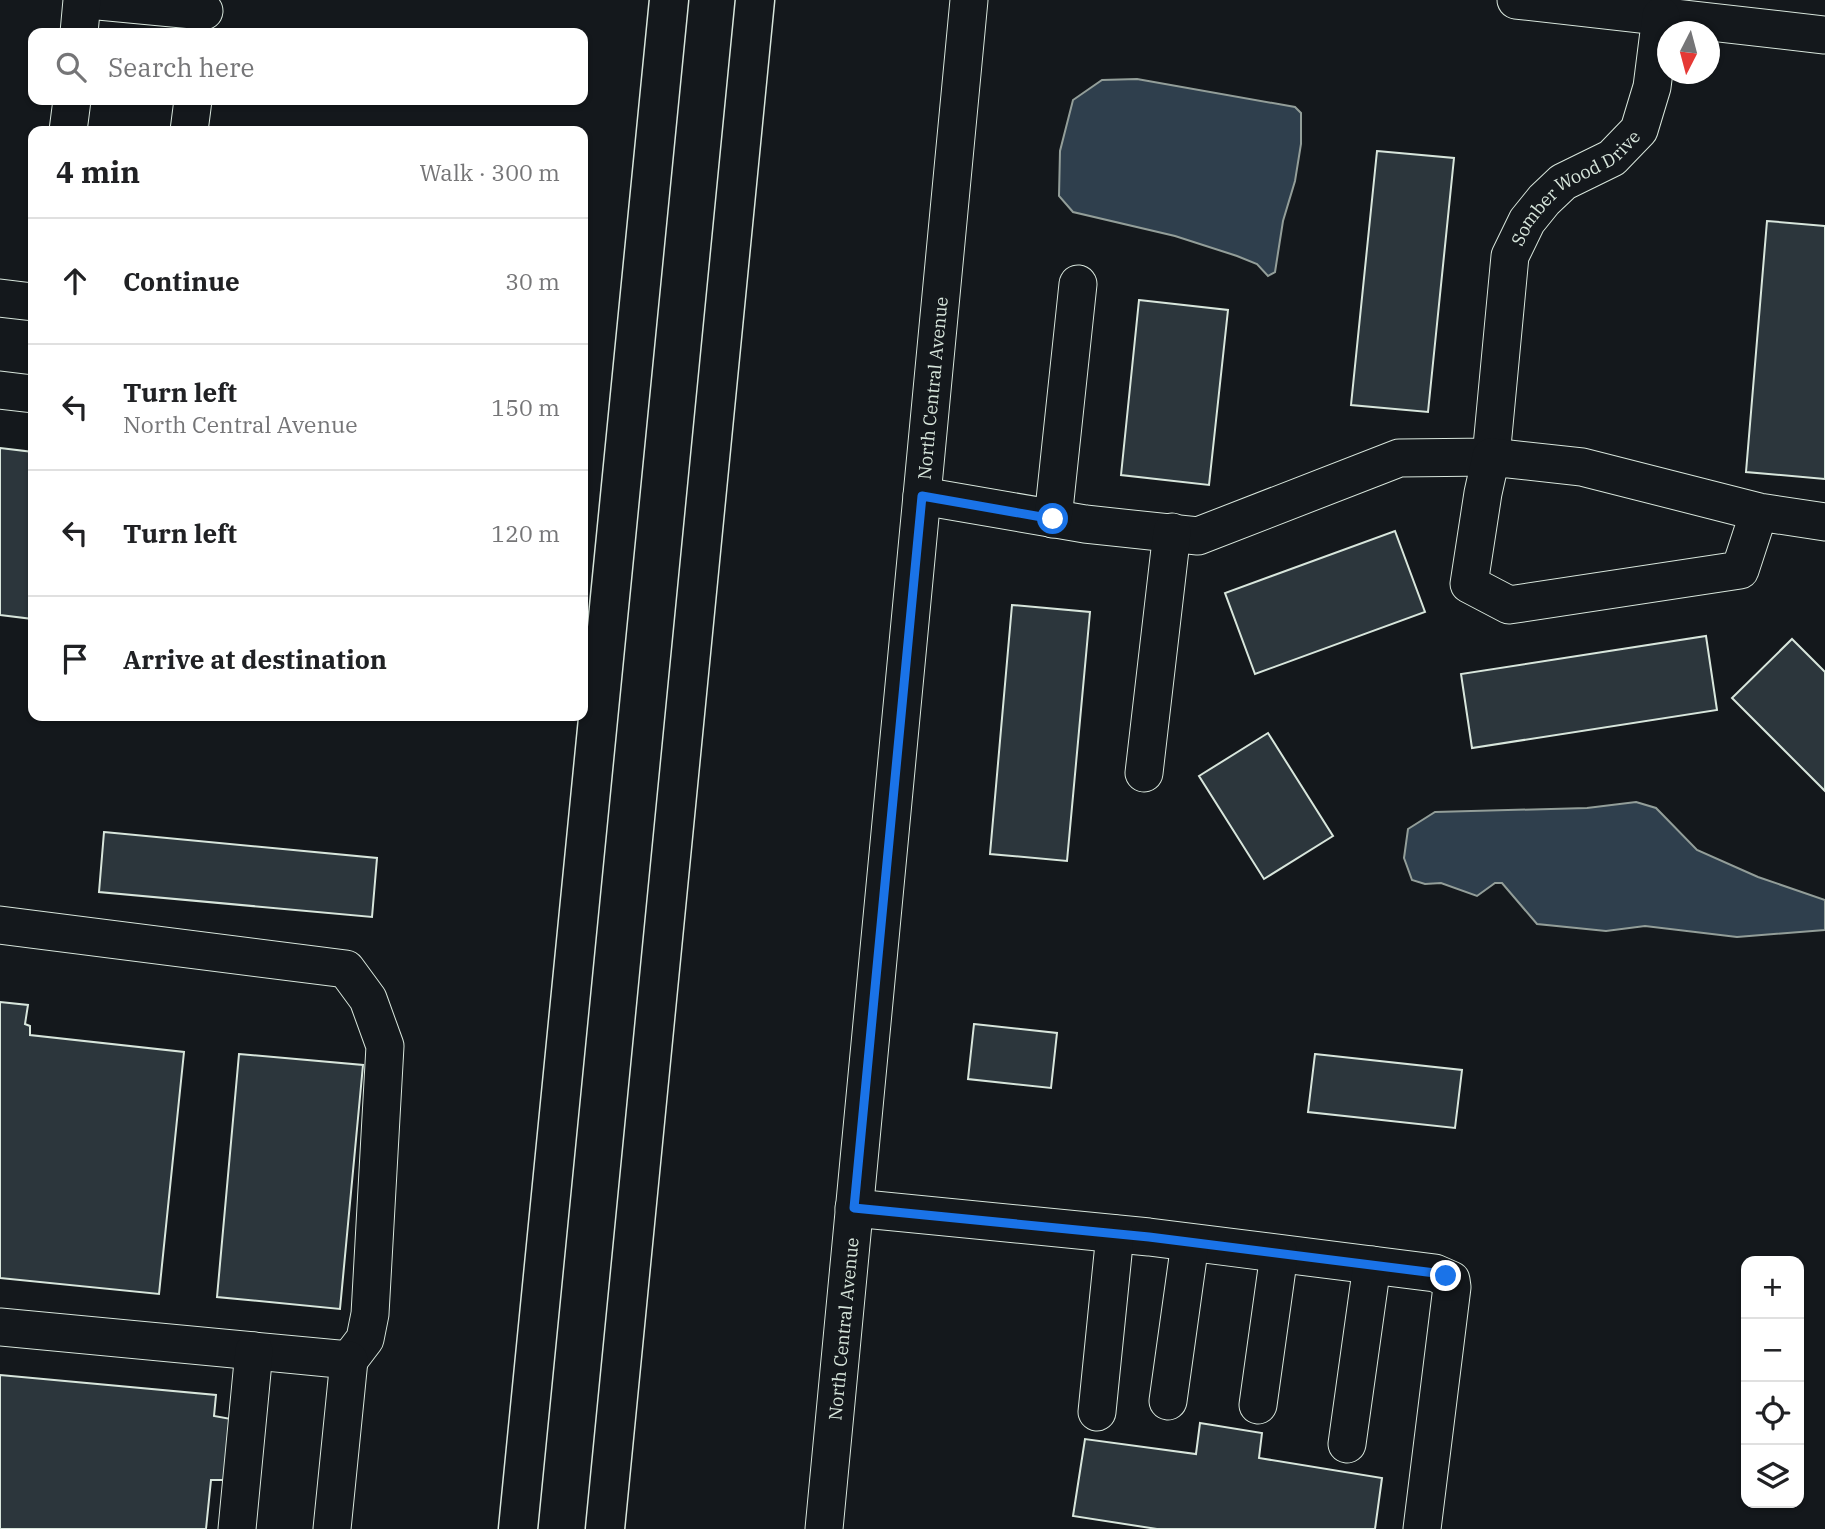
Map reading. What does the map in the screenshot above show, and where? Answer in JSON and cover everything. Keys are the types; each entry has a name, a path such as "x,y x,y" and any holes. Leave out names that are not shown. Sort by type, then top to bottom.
{"highway":[{"path":"518,1529 669,0"},
{"path":"605,1529 755,0"}],"street":[{"path":"79,28 82,0"},
{"path":"88,0 203,15"},
{"name":"North Central Avenue","path":"824,1529 969,0"},
{"path":"1516,0 1825,35"},
{"name":"Somber Wood Drive","path":"1661,16 1652,87 1639,131 1612,158 1563,182 1544,200 1527,221 1510,256 1491,457 1469,584 1509,605 1740,570 1759,513"},
{"path":"69,126 71,105"},
{"path":"190,126 193,105"},
{"path":"1053,519 1077,284"},
{"path":"0,298 28,301"},
{"path":"0,390 28,393"},
{"path":"922,496 1085,524 1198,536 1399,458 1491,457 1582,467 1759,513 1825,522"},
{"path":"1144,773 1172,532"},
{"path":"0,925 346,969 368,999 385,1046 370,1314 365,1339 349,1360 332,1529"},
{"path":"854,1208 1190,1242 1435,1273 1451,1280 1422,1529"},
{"path":"1097,1412 1115,1234"},
{"path":"1168,1401 1190,1242"},
{"path":"1258,1405 1279,1254"},
{"path":"1347,1444 1372,1265"},
{"path":"0,1328 349,1360"},
{"path":"237,1529 254,1351"}],"water":[{"path":"1137,79 1295,107 1301,113 1301,144 1295,181 1283,221 1275,272 1268,276 1257,264 1175,236 1073,212 1059,196 1060,151 1073,100 1102,80"},
{"path":"1636,802 1656,808 1697,850 1758,877 1825,900 1825,930 1737,937 1645,926 1606,931 1537,924 1502,883 1495,883 1477,896 1441,883 1425,884 1412,880 1404,858 1408,829 1435,812 1587,808"}],"building":[{"path":"1377,151 1454,158 1428,412 1351,405"},
{"path":"1767,221 1825,226 1825,479 1746,472"},
{"path":"1139,300 1228,310 1209,485 1121,475"},
{"path":"0,448 28,451 28,618 0,615"},
{"path":"1395,531 1425,612 1255,674 1225,593"},
{"path":"1012,605 1090,612 1067,861 990,854"},
{"path":"1706,636 1717,710 1472,748 1461,674"},
{"path":"1792,639 1825,672 1825,791 1732,698"},
{"path":"1268,733 1333,836 1264,879 1199,776"},
{"path":"104,832 377,858 372,917 99,892"},
{"path":"0,1002 28,1005 25,1024 30,1026 30,1035 184,1052 159,1294 0,1278"},
{"path":"974,1024 1057,1033 1051,1088 968,1079"},
{"path":"239,1054 363,1065 340,1309 217,1297"},
{"path":"1315,1054 1462,1070 1455,1128 1308,1112"},
{"path":"0,1375 216,1395 214,1416 231,1419 224,1480 211,1480 206,1529 0,1529"},
{"path":"1200,1423 1262,1433 1259,1458 1382,1478 1375,1529 1157,1529 1073,1516 1085,1439 1196,1454"}],"route":[{"path":"1053,519 922,496 854,1208 1149,1237 1446,1276"}]}
